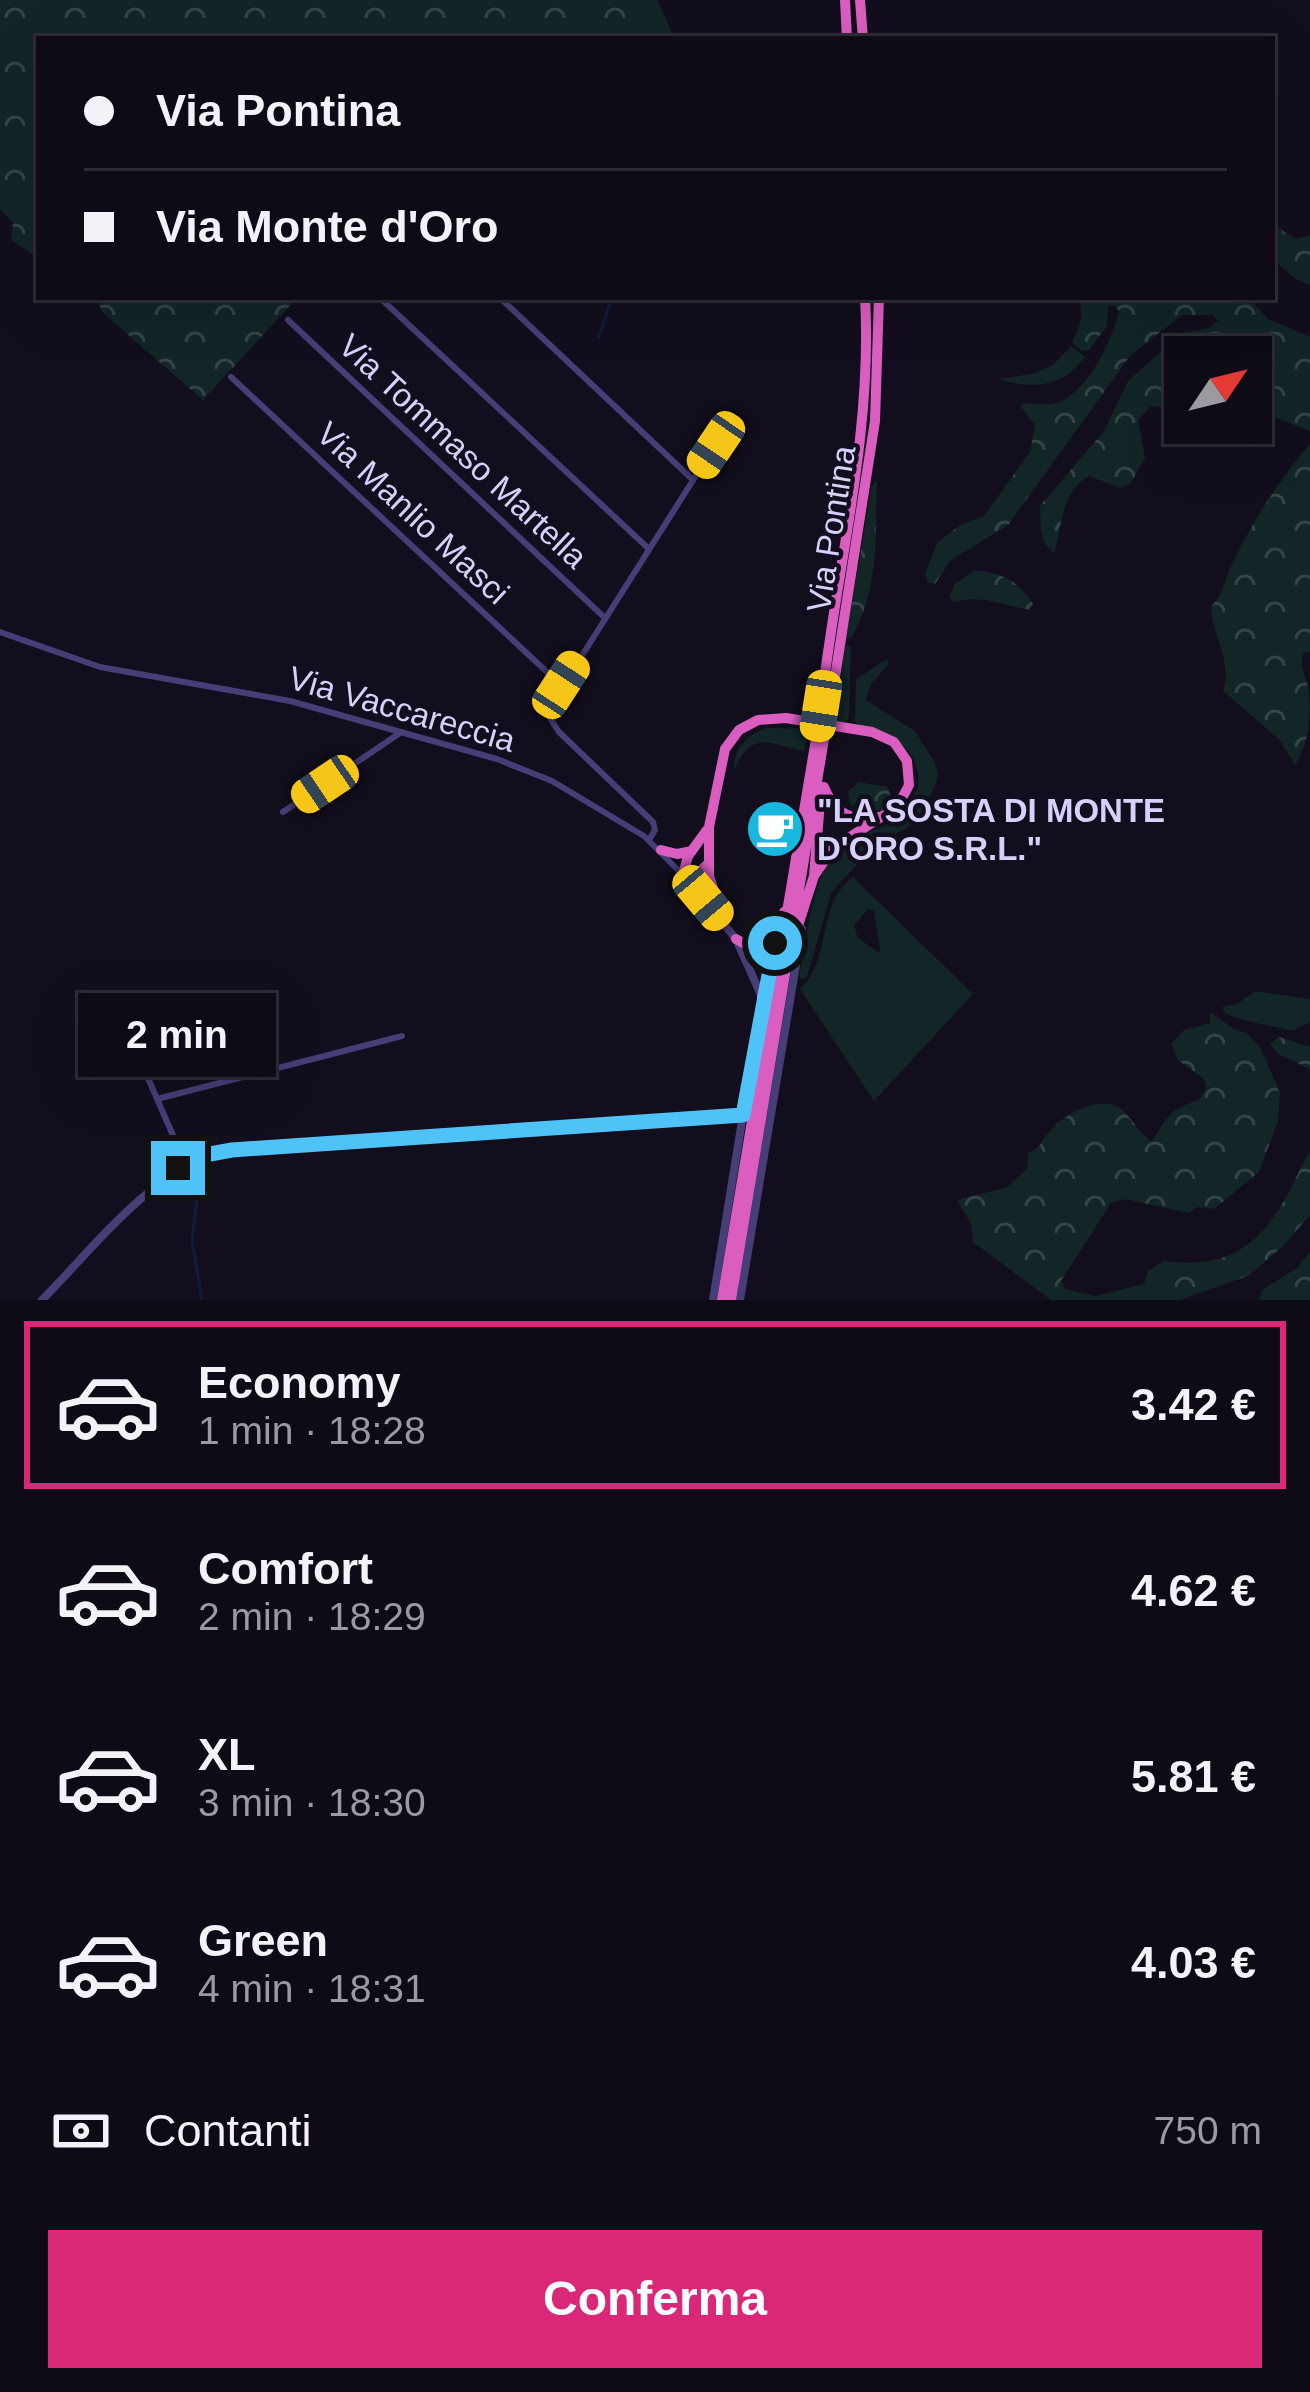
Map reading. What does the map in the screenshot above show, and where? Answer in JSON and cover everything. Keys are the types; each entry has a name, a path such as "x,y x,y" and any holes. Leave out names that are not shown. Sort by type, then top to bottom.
{"highway":[{"path":"845,0 847,36"},
{"path":"860,0 863,36"},
{"name":"Via Pontina","path":"733,1260 788,954 861,449 865,300"},
{"name":"Via Pontina","path":"825,707 875,421 879,300"},
{"path":"724,922 708,865 709,827 727,745 746,725 770,717 872,732 894,742 904,754 910,775 905,795 888,814 833,848 814,876"},
{"path":"788,954 807,907 821,831 820,739"},
{"name":"Via Pontina","path":"733,1260 788,903 820,739"},
{"path":"822,780 831,802 848,816 862,820 888,814"},
{"path":"708,865 697,874 683,874 709,827"},
{"path":"661,850 692,851"},
{"path":"736,939 752,948 762,946 788,903"},
{"path":"762,998 788,903"},
{"path":"718,1300 733,1260"},
{"path":"733,1260 736,1300"}],"street":[{"path":"382,300 649,549"},
{"path":"502,300 692,479"},
{"name":"Via Tommaso Martella","path":"288,320 605,618"},
{"name":"Via Manlio Masci","path":"231,377 561,685"},
{"path":"649,840 655,830 653,822 553,724 549,709 716,445"},
{"name":"Via Vaccareccia","path":"0,632 113,670 270,696 537,774 661,850 736,939 762,998"},
{"path":"284,812 402,731"},
{"path":"736,1300 807,907"},
{"path":"718,1300 762,998"},
{"path":"157,1099 402,1036"},
{"path":"141,1062 185,1163"},
{"path":"42,1300 185,1163 232,1150 743,1115"}],"green space":[{"path":"0,0 657,0 674,36 36,36 36,256 11,240 13,222 0,209"},
{"path":"1275,226 1296,239 1310,235 1310,285 1275,262"},
{"path":"96,300 295,300 203,400 103,313"},
{"path":"1078,300 1251,300 1268,319 1310,337 1310,431 1272,416 1272,336 1179,336 1218,321 1213,315 1182,315 1130,356 1008,525 951,560 935,584 928,583 925,574 937,543 960,525 984,516 1030,452 1035,425 1021,407 1023,403 1053,404 1072,395 1105,348 1119,311 1108,306 1107,326 1088,351 1072,342 1081,314"},
{"path":"1071,346 1085,357 1057,380 1036,385 999,379 1036,373 1054,364"},
{"path":"1164,349 1164,407 1151,406 1138,420 1145,458 1131,483 1120,488 1089,476 1080,483 1064,510 1054,553 1043,537 1040,506 1104,431 1128,381"},
{"path":"1310,444 1310,652 1303,653 1302,663 1309,720 1295,765 1279,739 1223,691 1224,659 1211,606 1257,518"},
{"path":"877,480 871,581 860,619 846,639 872,486"},
{"path":"974,570 1015,583 1033,603 1030,610 949,598 955,584"},
{"path":"845,646 851,646 849,714 848,720 835,725"},
{"path":"887,659 889,664 871,684 866,700 915,731 934,761 936,783 918,821 872,848 831,893 807,977 802,979 811,913 826,867 845,845 899,815 919,784 906,748 855,722 856,679"},
{"path":"766,728 809,729 804,751 754,744 734,770 742,744"},
{"path":"859,782 888,787 892,801 867,814 850,804 848,791"},
{"path":"853,877 973,994 874,1101 800,989 817,963 841,888","holes":["868,909 874,911 881,954 858,938 854,925"]},
{"path":"1255,991 1310,999 1310,1022 1292,1031 1225,1013 1222,1007 1237,1004"},
{"path":"1210,1012 1247,1033 1261,1049 1280,1093 1278,1121 1259,1172 1214,1209 1197,1207 1189,1213 1125,1199 1111,1203 1061,1281 1065,1289 1096,1296 1144,1284 1148,1271 1164,1261 1205,1262 1237,1251 1276,1213 1310,1152 1310,1215 1282,1247 1248,1276 1179,1300 1051,1300 973,1242 971,1224 957,1200 1008,1187 1027,1169 1028,1153 1071,1114 1099,1104 1118,1107 1152,1142 1170,1115 1199,1100 1206,1089 1204,1079 1178,1060 1171,1044 1184,1030 1210,1023"},
{"path":"1279,1037 1310,1047 1310,1069 1278,1054 1270,1044"},
{"path":"1310,1252 1310,1300 1259,1300 1262,1290 1297,1268"}],"waterway":[{"path":"599,337 611,300"},
{"path":"198,1191 192,1241 202,1300"}],"place":[{"name":"\"LA SOSTA DI MONTE D'ORO S.R.L.\"","path":"775,829"}],"route":[{"path":"178,1168 199,1156 232,1150 743,1115 775,943"}]}
